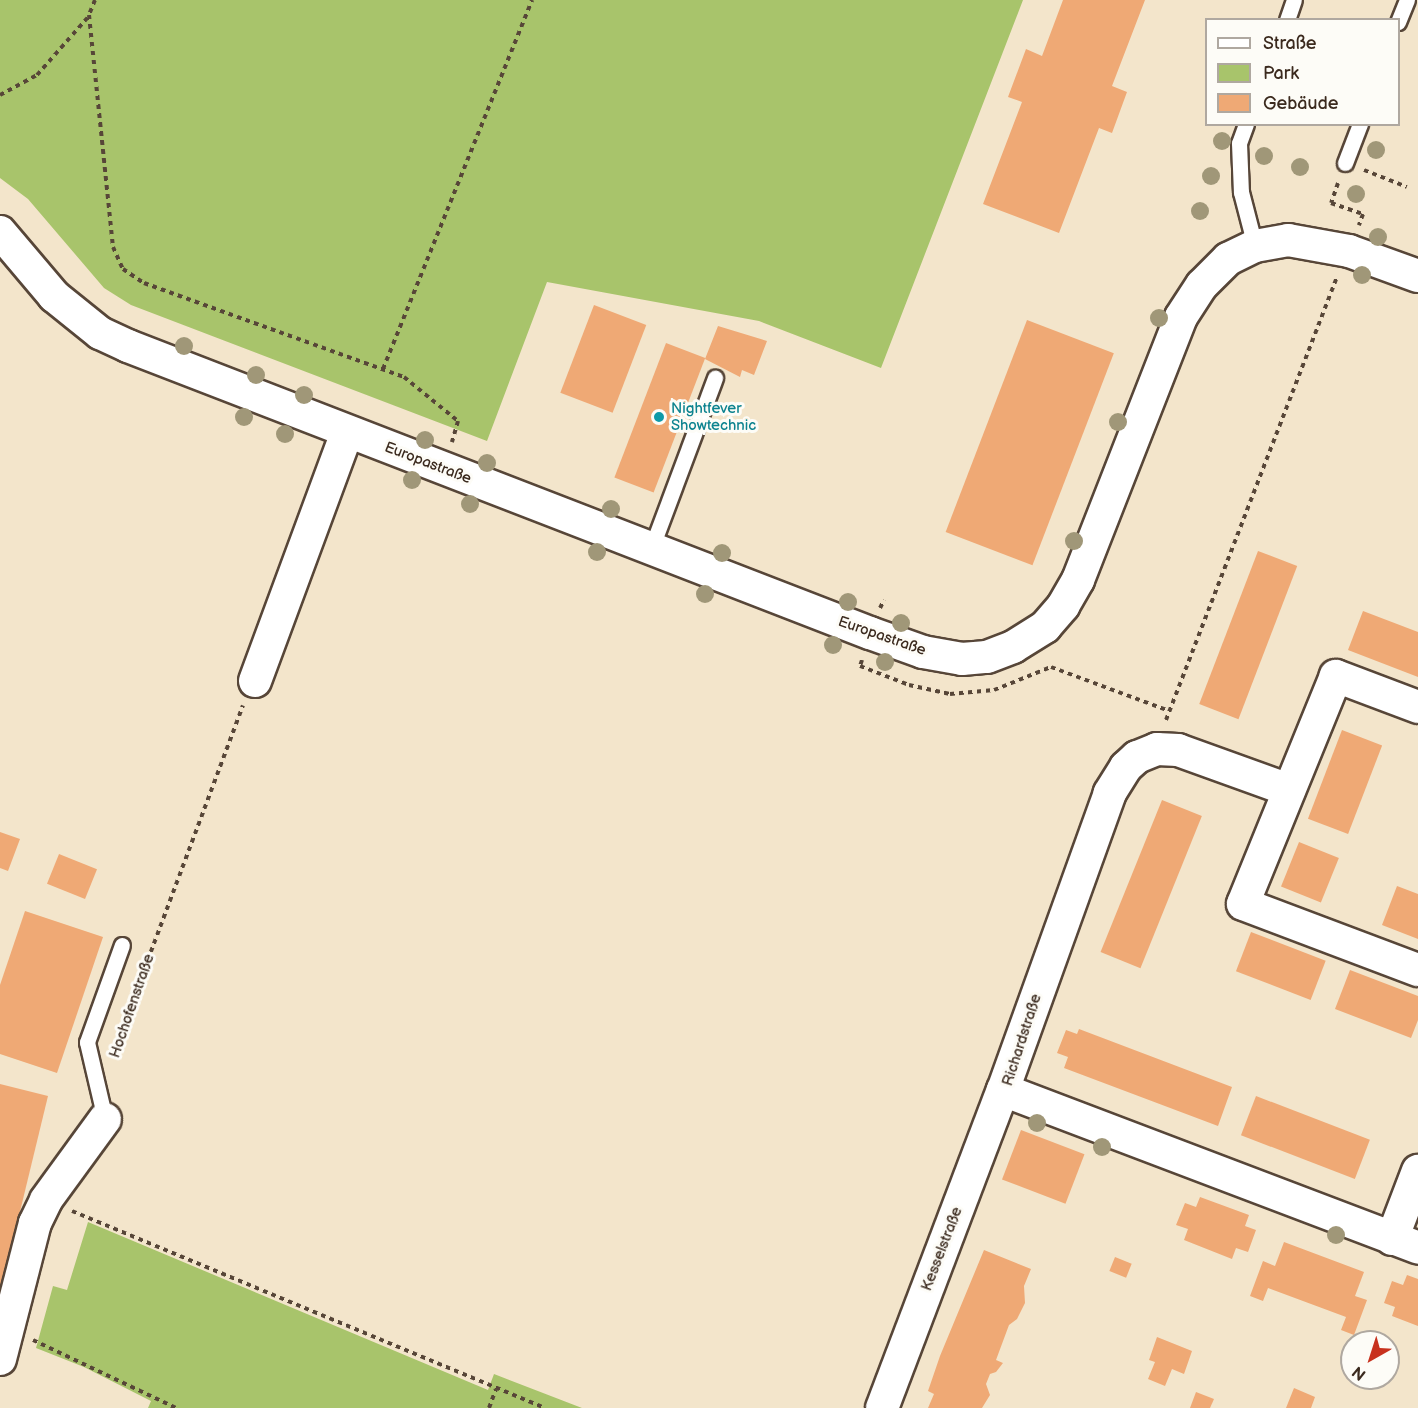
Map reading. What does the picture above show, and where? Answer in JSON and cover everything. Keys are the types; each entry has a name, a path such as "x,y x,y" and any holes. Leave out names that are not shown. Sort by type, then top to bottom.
{"street":[{"name":"Europastraße","path":"0,232 54,296 100,333 347,432 923,652 962,659 987,657 1013,647 1045,627 1078,580 1181,317 1202,285 1228,258 1255,246 1288,240 1348,251 1418,276"},
{"path":"255,681 347,432"},
{"path":"1418,707 1336,676 1243,904 1418,970"},
{"path":"1157,749 1208,759 1289,790"},
{"name":"Richardstraße","path":"1157,749 1137,757 1126,767 1110,793 1003,1090 1405,1244 1418,1171"},
{"name":"Kesselstraße","path":"882,1408 1003,1090"},
{"path":"0,1359 35,1222 46,1200 105,1119"}],"lane":[{"path":"1288,18 1294,0"},
{"path":"1400,18 1407,0"},
{"path":"1245,126 1239,144 1240,192 1255,246"},
{"path":"1345,163 1359,126"},
{"path":"651,549 715,378"},
{"path":"105,1119 87,1042 122,945"}],"path":[{"path":"0,95 38,75 89,15 95,0"},
{"path":"383,369 532,0"},
{"path":"89,15 113,247 123,269 144,283 404,377 449,411 458,421 454,438"},
{"path":"1157,749 1363,213 1331,203 1345,163 1407,187"},
{"name":"Hochofenstraße","path":"112,1062 255,681"},
{"path":"46,1200 545,1408"},
{"path":"8,1328 176,1408"},
{"path":"489,1408 496,1389"}],"green space":[{"path":"0,0 1023,0 881,368 759,321 547,282 487,441 131,305 104,288 28,199 0,178"},
{"path":"88,1222 488,1390 494,1374 582,1408 148,1408 151,1401 84,1367 36,1348 53,1286 67,1290"}],"building":[{"path":"1063,0 1145,0 1112,86 1127,92 1112,133 1099,128 1059,233 983,204 1022,102 1008,97 1026,49 1042,56"},
{"path":"594,305 646,325 613,413 560,393"},
{"path":"1027,320 1114,353 1032,565 946,532"},
{"path":"718,326 767,341 754,375 742,370 740,377 705,359"},
{"name":"Nightfever Showtechnic","path":"666,343 705,358 654,492 614,477"},
{"path":"1258,551 1297,566 1238,719 1199,704"},
{"path":"1363,611 1418,632 1418,677 1348,650"},
{"path":"1342,730 1382,745 1348,834 1308,819"},
{"path":"1162,800 1202,816 1140,968 1101,952"},
{"path":"0,832 20,839 8,871 0,868"},
{"path":"1299,842 1339,858 1321,903 1281,887"},
{"path":"59,854 97,869 85,899 47,884"},
{"path":"1397,886 1418,894 1418,939 1382,925"},
{"path":"25,911 103,937 57,1073 0,1054 0,985"},
{"path":"1251,932 1326,961 1311,1000 1236,971"},
{"path":"1350,970 1418,996 1418,1020 1411,1038 1335,1009"},
{"path":"1079,1029 1232,1087 1218,1126 1064,1068 1068,1057 1057,1053 1066,1030 1077,1034"},
{"path":"0,1084 48,1096 1,1290 0,1290"},
{"path":"1256,1096 1370,1140 1355,1179 1241,1135"},
{"path":"1021,1130 1084,1154 1065,1204 1002,1179"},
{"path":"1200,1197 1249,1215 1245,1226 1256,1230 1248,1252 1236,1248 1232,1259 1184,1240 1188,1229 1176,1225 1185,1203 1196,1207"},
{"path":"1284,1242 1364,1272 1355,1296 1367,1300 1356,1330 1341,1330 1346,1317 1268,1288 1263,1301 1250,1296 1263,1261 1275,1266"},
{"path":"984,1250 1031,1269 1024,1286 1025,1303 1017,1319 1009,1325 996,1360 1003,1363 996,1372 990,1374 986,1384 990,1395 982,1408 928,1408 934,1394 928,1391 940,1356"},
{"path":"1115,1257 1132,1264 1126,1278 1109,1271"},
{"path":"1407,1275 1418,1279 1418,1326 1392,1316 1395,1307 1384,1303 1392,1281 1403,1285"},
{"path":"1157,1337 1192,1351 1184,1374 1172,1369 1165,1386 1148,1379 1155,1362 1149,1360"},
{"path":"1294,1388 1315,1397 1311,1408 1286,1408"},
{"path":"1196,1392 1214,1399 1210,1408 1190,1408"}],"place":[{"name":"Nightfever Showtechnic","path":"659,417"}]}
